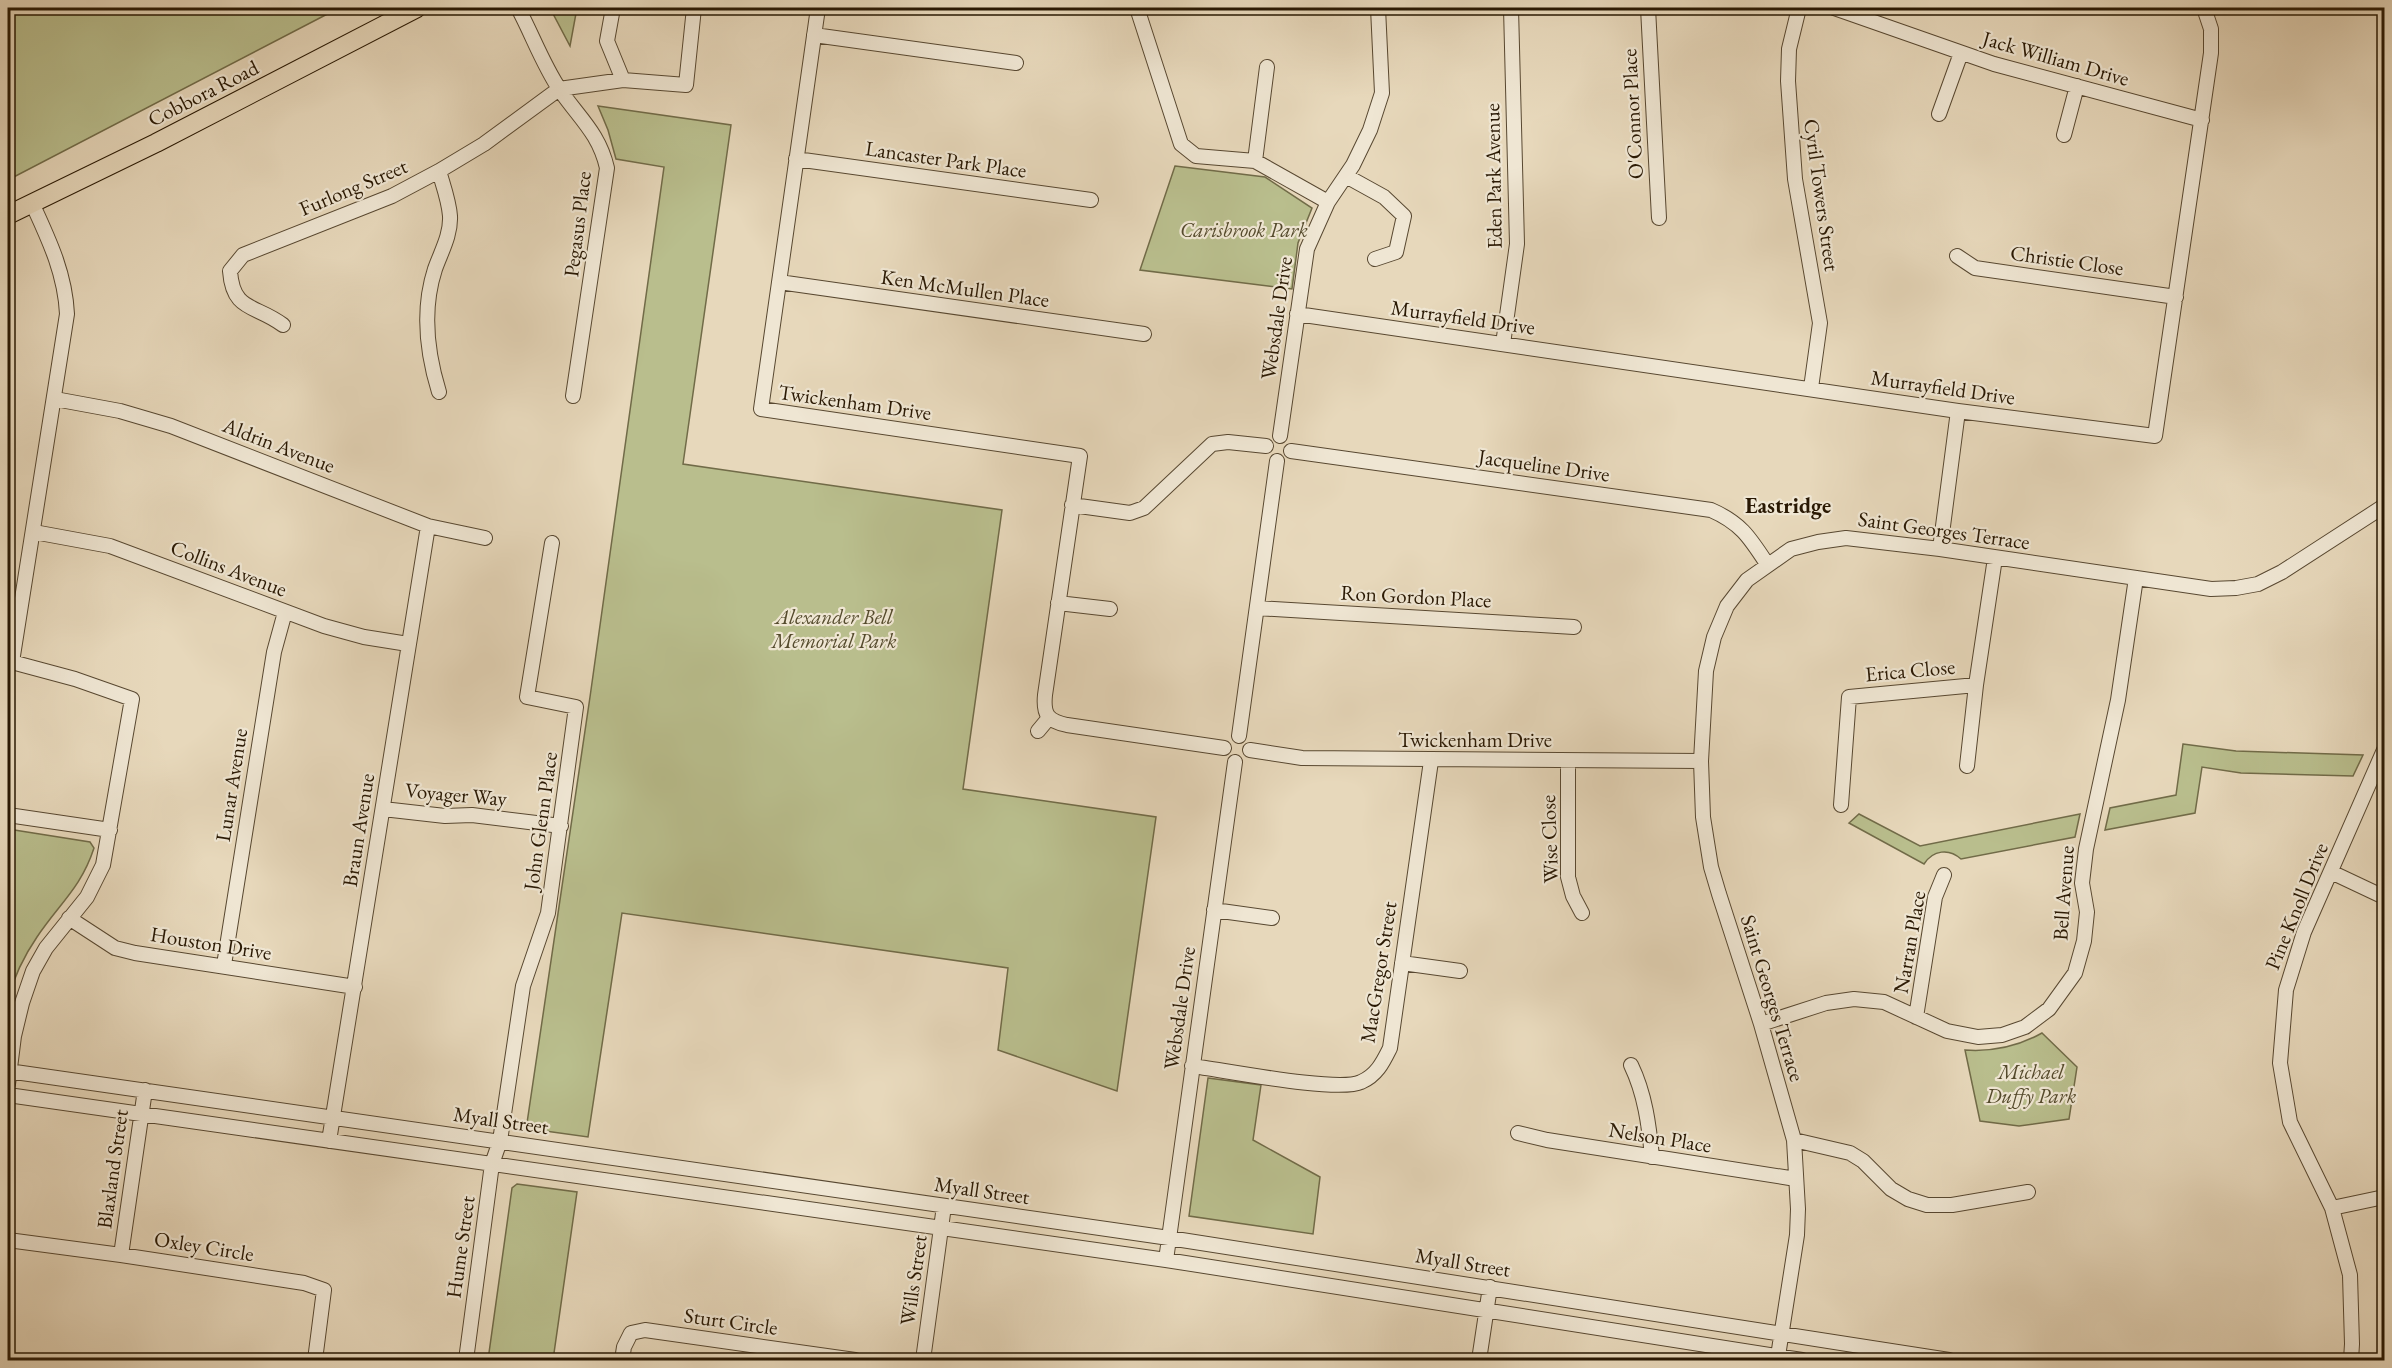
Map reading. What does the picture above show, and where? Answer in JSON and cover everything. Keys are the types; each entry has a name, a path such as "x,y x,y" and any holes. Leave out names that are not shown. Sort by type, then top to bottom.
{"main road":[{"name":"Cobbora Road","path":"8,215 206,117 417,8"}],"street":[{"name":"Pegasus Place","path":"518,8 559,89 588,126 603,150 607,168 573,396"},
{"path":"613,8 607,41 623,80"},
{"path":"559,89 623,80 686,85 694,8"},
{"name":"Twickenham Drive","path":"818,8 761,409 1080,456 1044,706 1048,719"},
{"path":"1137,8 1180,144 1196,156 1255,161 1328,202"},
{"name":"Websdale Drive","path":"1281,436 1307,249 1328,202 1346,176 1370,130 1382,93 1378,8"},
{"name":"Eden Park Avenue","path":"1503,344 1517,244 1511,8"},
{"name":"O'Connor Place","path":"1648,8 1659,218"},
{"name":"Cyril Towers Street","path":"1799,8 1789,49 1788,81 1795,179 1820,323 1811,388"},
{"name":"Jack William Drive","path":"1834,8 1961,53 2202,120"},
{"name":"Murrayfield Drive","path":"1297,314 1958,411 2155,436 2211,53 2211,29 2204,8"},
{"path":"814,35 1016,63"},
{"path":"1938,114 1961,53"},
{"path":"1255,161 1267,67"},
{"path":"2064,135 2077,86"},
{"name":"Furlong Street","path":"283,325 239,301 231,288 231,271 243,255 392,196 440,171 484,144 559,89"},
{"name":"Lancaster Park Place","path":"796,159 1091,200"},
{"path":"439,392 428,340 428,306 435,271 447,239 450,216 440,171"},
{"path":"1346,176 1384,197 1404,216 1396,252 1376,259"},
{"path":"8,1076 22,1003 33,971 46,948 87,897 103,865 132,699 75,679 10,662 34,532 67,314 66,290 59,264 32,203"},
{"name":"Christie Close","path":"1957,256 1975,268 2176,297"},
{"name":"Ken McMullen Place","path":"779,282 1144,334"},
{"name":"Aldrin Avenue","path":"54,399 120,411 171,426 428,525 485,538"},
{"path":"1940,549 1958,411"},
{"path":"1281,436 1290,443 1291,451 1285,460 1277,461 1270,458 1266,446 1269,439 1281,436"},
{"path":"1072,505 1130,513 1144,508 1212,444 1228,442 1266,446"},
{"name":"Jacqueline Drive","path":"1291,451 1711,510 1729,517 1742,527 1767,564"},
{"path":"1239,736 1277,461"},
{"name":"Saint Georges Terrace","path":"1778,1356 1797,1235 1794,1140 1761,1024 1711,867 1703,817 1701,761 1706,670 1714,637 1727,606 1747,580 1791,549 1846,538 1940,549 2211,589 2236,588 2258,584 2282,572 2385,506"},
{"name":"Braun Avenue","path":"329,1141 428,525"},
{"name":"Collins Avenue","path":"34,532 110,546 324,626 364,637 408,644"},
{"name":"John Glenn Place","path":"500,1141 523,986 548,913 576,707 527,697 552,543"},
{"path":"1967,766 1976,685 1995,558"},
{"name":"Bell Avenue","path":"1761,1024 1826,1003 1854,999 1884,1002 1947,1031 1978,1037 2002,1035 2025,1027 2049,1009 2075,973 2084,941 2086,912 2082,883 2086,849 2118,700 2136,578"},
{"path":"1058,603 1110,609"},
{"name":"Ron Gordon Place","path":"1257,608 1574,627"},
{"name":"Lunar Avenue","path":"224,965 274,652 285,612"},
{"name":"Erica Close","path":"1841,805 1849,697 1976,685"},
{"path":"1038,731 1048,719 1067,725 1224,748"},
{"path":"1239,736 1246,740 1250,750 1246,758 1235,762 1227,758 1224,748 1229,739 1239,736"},
{"name":"Twickenham Drive","path":"1250,750 1302,758 1701,761"},
{"name":"Pine Knoll Drive","path":"2350,1360 2352,1344 2350,1275 2332,1208 2290,1122 2280,1063 2286,990 2304,932 2385,750"},
{"name":"MacGregor Street","path":"1192,1066 1328,1086 1359,1084 1373,1075 1382,1065 1390,1048 1431,760"},
{"name":"Wise Close","path":"1568,761 1568,878 1573,896 1582,913"},
{"name":"Websdale Drive","path":"1166,1260 1235,762"},
{"name":"Voyager Way","path":"383,809 445,816 472,815 561,826"},
{"path":"8,814 110,830"},
{"path":"2331,872 2385,897"},
{"name":"Narran Place","path":"1916,1017 1935,897 1944,875"},
{"path":"1214,910 1272,918"},
{"name":"Houston Drive","path":"69,918 115,948 135,953 355,987"},
{"path":"1402,963 1460,971"},
{"path":"1631,1065 1638,1080 1648,1121 1652,1157"},
{"name":"Myall Street","path":"8,1076 145,1090 1169,1238 1949,1360"},
{"name":"Blaxland Street","path":"121,1255 145,1090"},
{"name":"Myall Street","path":"8,1095 1166,1260 1802,1360"},
{"name":"Nelson Place","path":"1518,1133 1547,1140 1796,1179"},
{"path":"1794,1140 1850,1153 1863,1161 1891,1189 1908,1199 1927,1205 1952,1205 2028,1192"},
{"name":"Hume Street","path":"466,1360 492,1164 500,1141"},
{"path":"2332,1208 2385,1197"},
{"name":"Wills Street","path":"923,1360 944,1206"},
{"name":"Oxley Circle","path":"8,1240 304,1283 324,1290 315,1360"},
{"path":"1479,1360 1490,1287"},
{"name":"Sturt Circle","path":"622,1360 624,1347 631,1333 645,1330 855,1360"}],"green space":[{"path":"8,8 339,8 8,180"},
{"path":"550,8 577,8 570,46"},
{"name":"Alexander Bell Memorial Park","path":"598,106 731,125 683,464 1002,510 963,789 1156,817 1117,1091 998,1050 1008,968 622,913 588,1137 531,1129 527,1123 590,697 664,167 616,159"},
{"name":"Carisbrook Park","path":"1175,166 1265,177 1312,208 1298,243 1292,289 1140,270"},
{"path":"2183,744 2236,751 2363,755 2353,776 2241,773 2202,767 2195,813 2105,830 2110,808 2176,795"},
{"path":"1859,814 1920,846 2080,814 2075,837 1961,859 1951,853 1941,852 1936,853 1924,864 1849,823"},
{"path":"8,829 90,842 94,848 83,874 28,952 16,975 8,999"},
{"name":"Michael Duffy Park","path":"2042,1033 2077,1067 2069,1119 2019,1126 1980,1121 1965,1050 2005,1048"},
{"path":"1208,1078 1261,1085 1253,1140 1320,1177 1313,1234 1189,1216"},
{"path":"517,1184 577,1192 553,1360 488,1360 512,1188"}],"district":[{"name":"Eastridge","path":"1788,505"}]}
